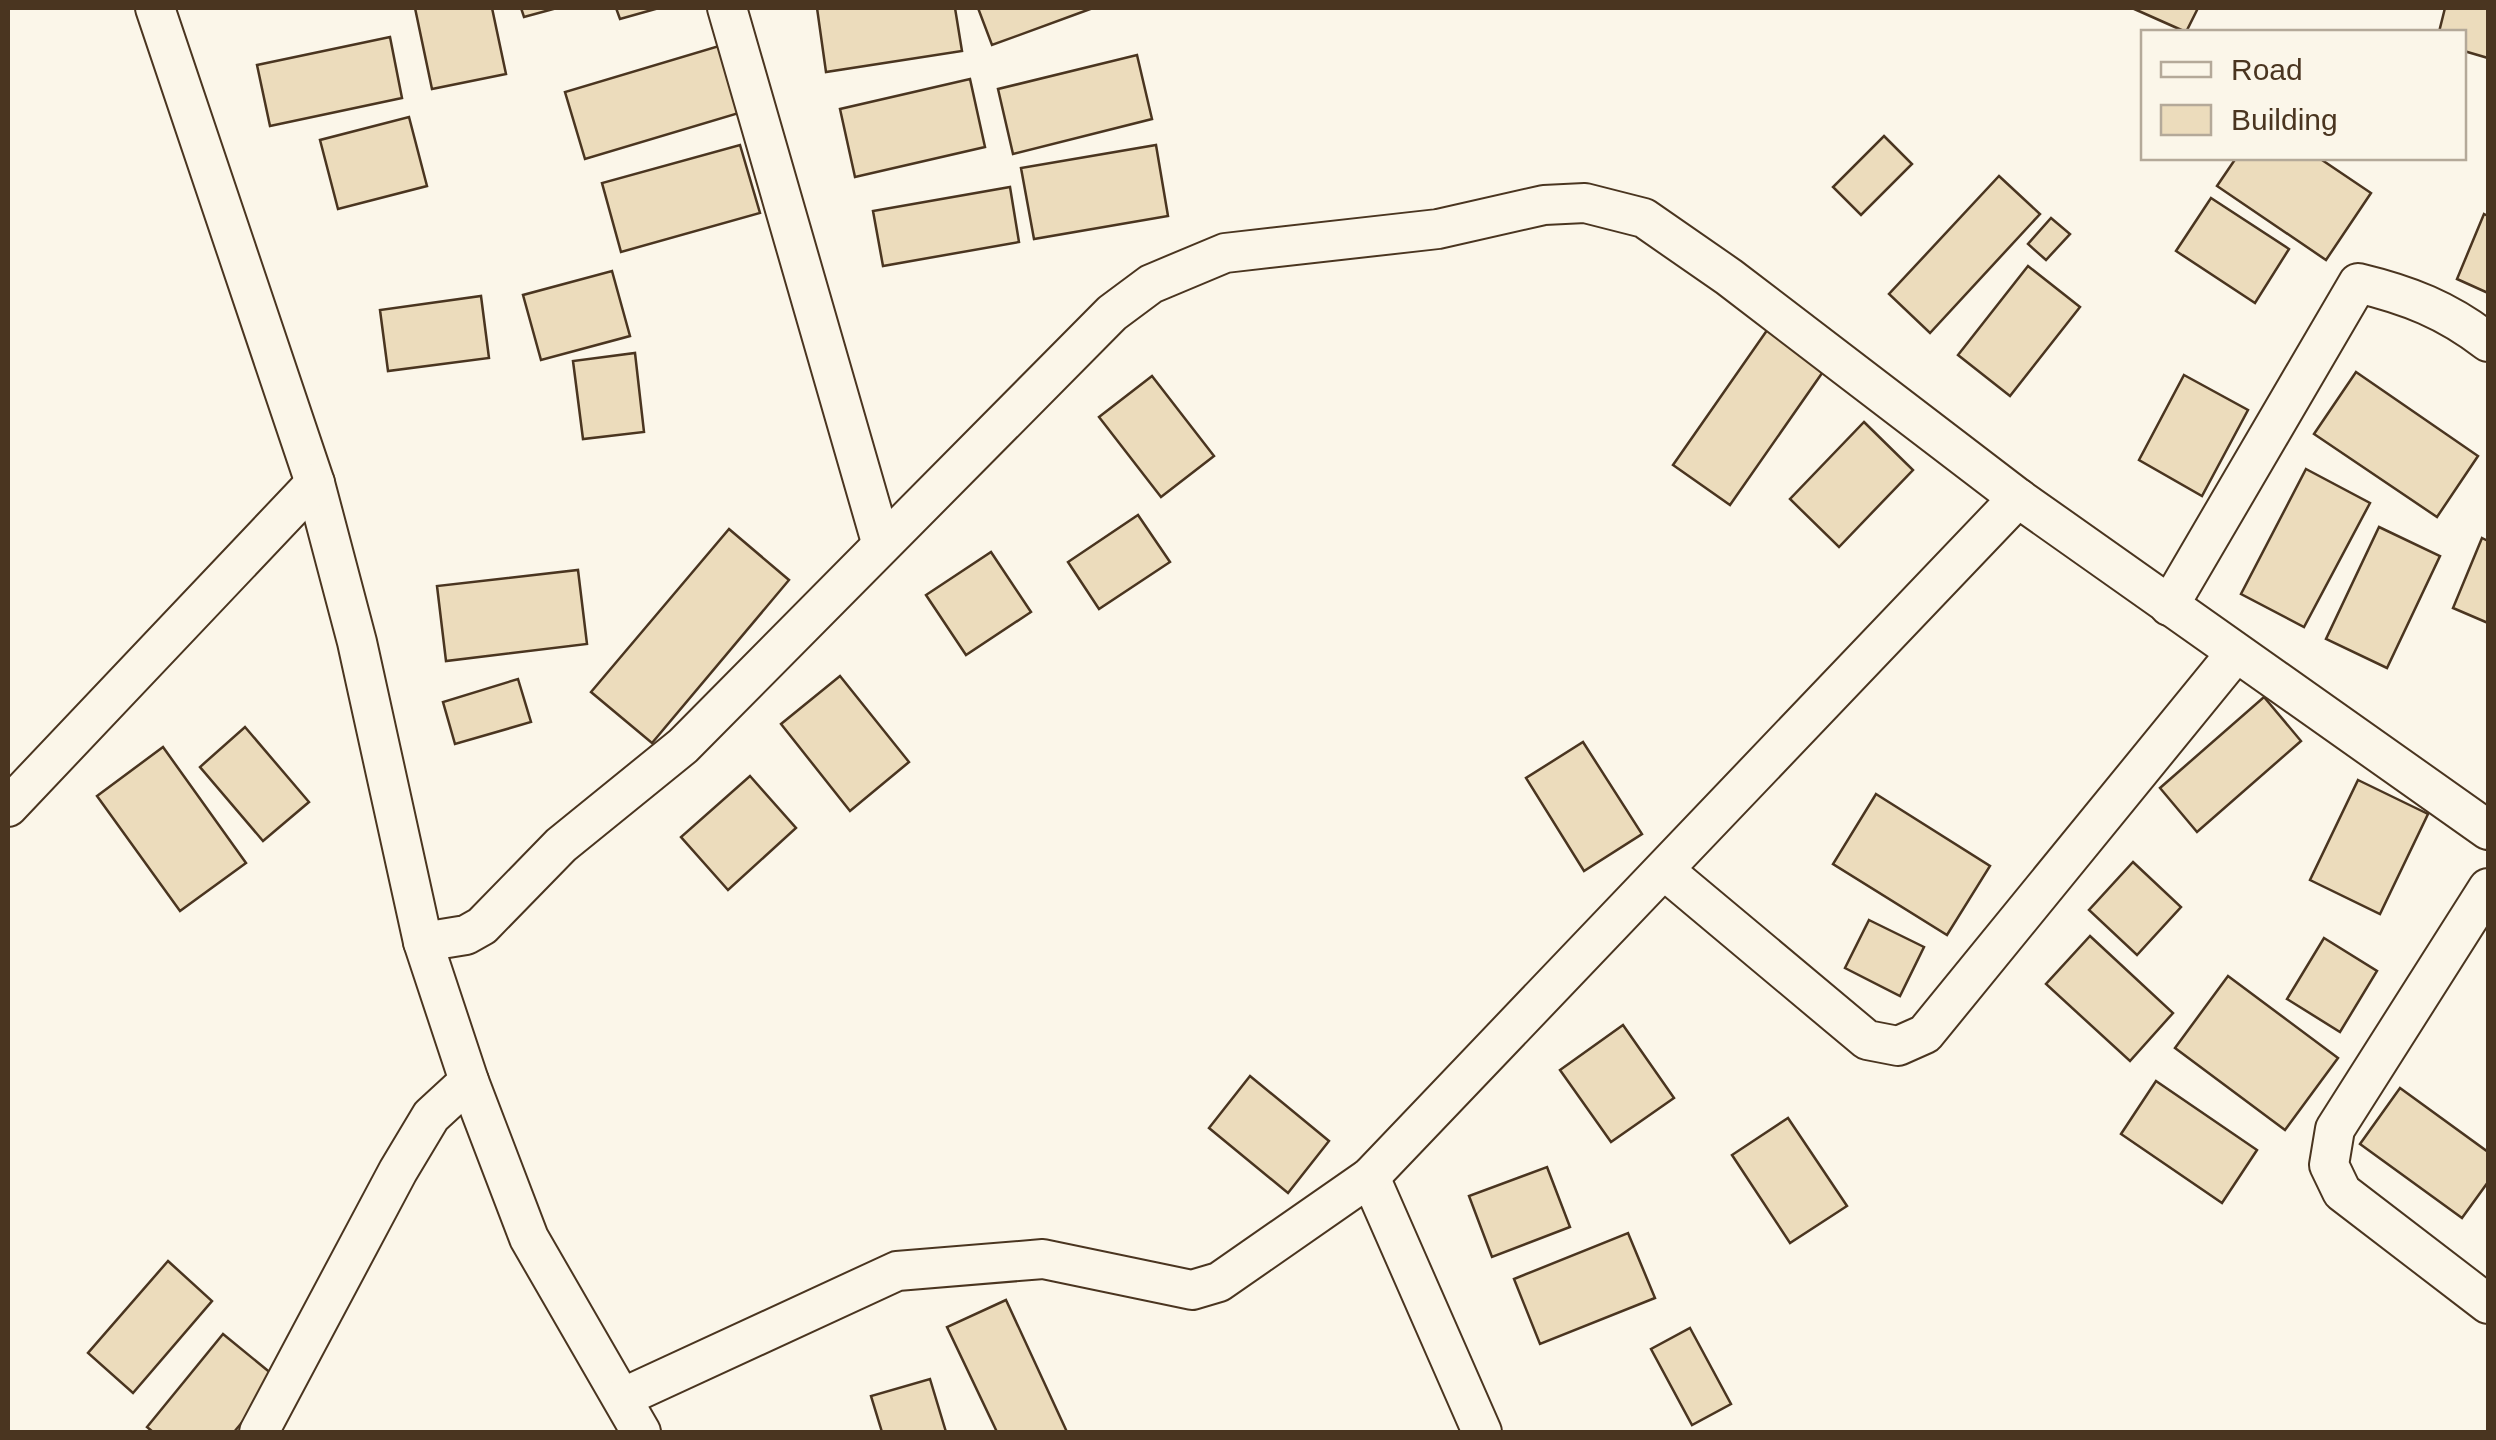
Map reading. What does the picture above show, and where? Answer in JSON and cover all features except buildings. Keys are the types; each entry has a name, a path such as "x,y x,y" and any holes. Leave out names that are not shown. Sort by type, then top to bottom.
{"street":[{"path":"154,8 315,483 357,642 423,942 469,1081 529,1238 624,1396 641,1432"},
{"path":"728,8 881,542"},
{"path":"423,942 466,934 482,926 561,845 683,746 1112,313 1184,267 1225,253 1438,229 1544,205 1586,202 1644,218 1729,277 2018,498 2488,830"},
{"path":"2169,606 2358,284 2414,296 2461,320 2488,342"},
{"path":"8,807 315,483"},
{"path":"624,1396 898,1271 1043,1259 1192,1290 1220,1282 1370,1177 2018,498"},
{"path":"1664,870 1867,1040 1898,1046 1925,1034 2235,654"},
{"path":"2488,888 2335,1129 2329,1165 2342,1192 2488,1304"},
{"path":"259,1432 398,1171 431,1116 469,1081"},
{"path":"1370,1177 1482,1432"}]}
